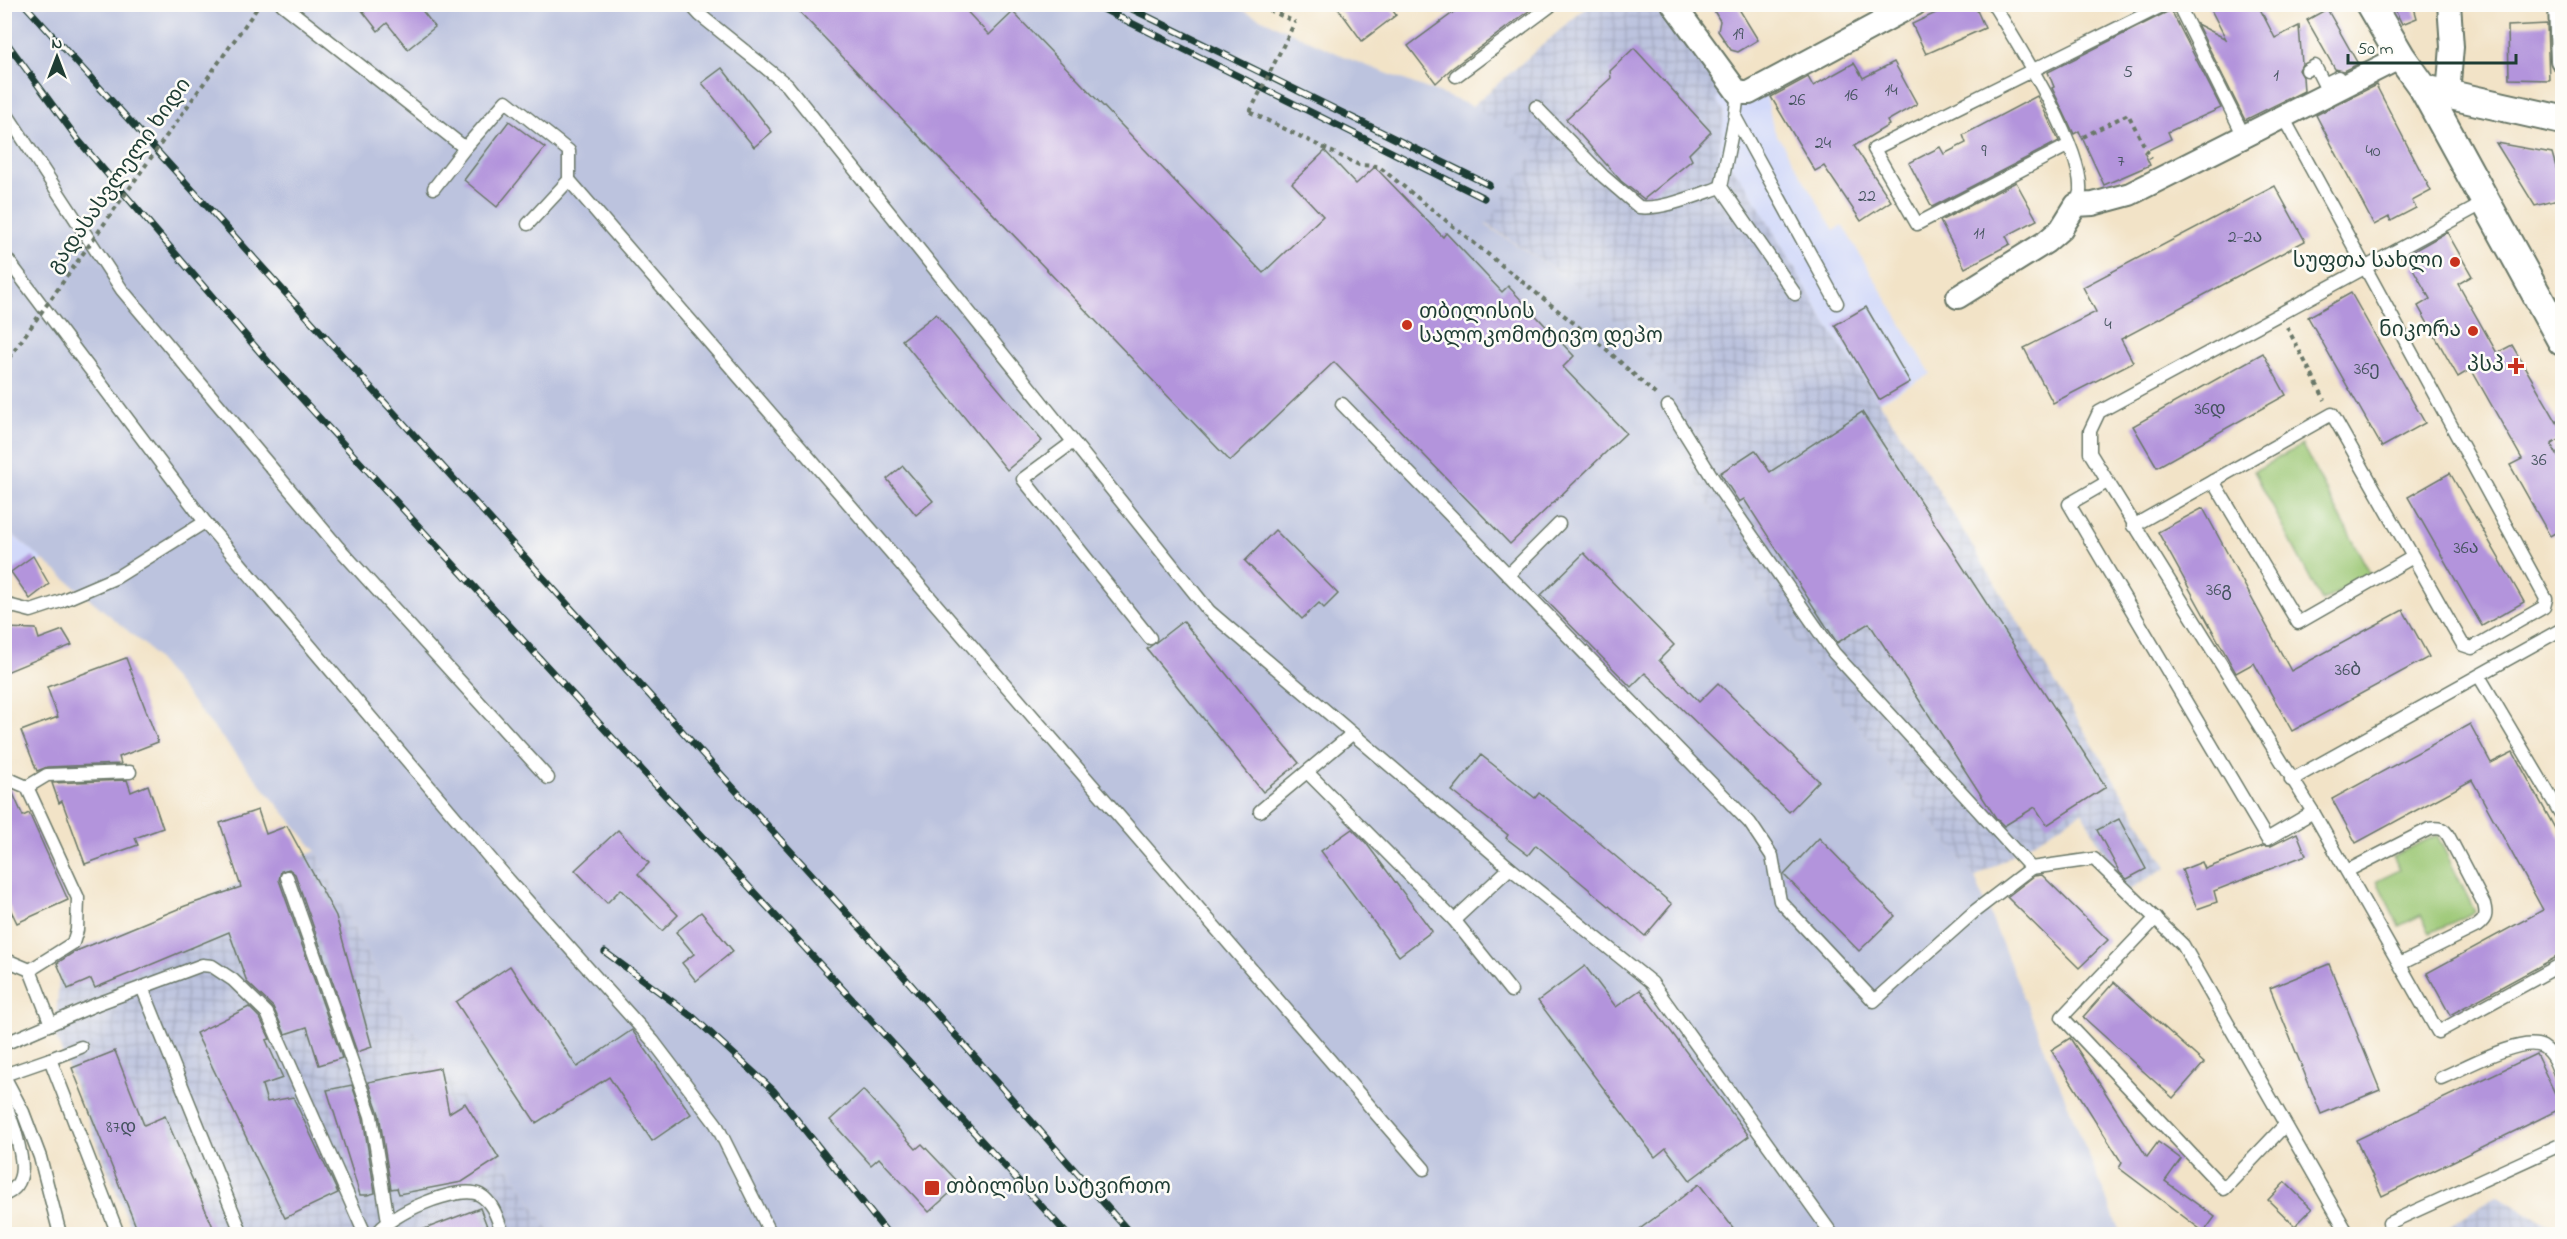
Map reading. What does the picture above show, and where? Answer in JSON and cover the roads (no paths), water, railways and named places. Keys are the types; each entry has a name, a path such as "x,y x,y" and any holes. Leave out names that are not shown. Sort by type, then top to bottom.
{"street":[{"path":"1673,4 1738,93 1749,93 1878,13 1915,4"},
{"path":"2370,4 2401,57 2436,92 2486,202 2562,341"},
{"path":"2436,92 2452,47 2449,4"},
{"path":"2560,4 2562,60"},
{"path":"1958,297 2046,242 2061,229 2076,205 2093,204 2130,194 2401,57"},
{"path":"2436,92 2562,120"}],"lane":[{"path":"282,4 465,148"},
{"path":"690,4 700,15 787,85 1209,611 1510,868 1652,983 1832,1234"},
{"path":"1456,76 1553,4"},
{"path":"1993,4 2033,69 2069,145 2077,169 2080,191 2076,205"},
{"path":"2069,145 1917,224 1874,149 2166,4"},
{"path":"2178,4 2244,136"},
{"path":"2307,70 2315,66 2324,84 2358,66 2363,76"},
{"path":"1738,93 1721,187 1795,294"},
{"path":"434,188 465,148 507,101 569,151 569,180 1424,1169"},
{"path":"1536,107 1603,176 1638,207 1646,208 1680,201 1721,187"},
{"path":"4,110 122,290 338,547 548,778"},
{"path":"1735,117 1837,303"},
{"path":"2133,526 2332,414 2463,645 2472,648 2544,606 2546,599 2283,117"},
{"path":"528,224 569,180"},
{"path":"2486,202 2099,412 2090,431 2090,453 2133,526 2313,812 2438,1032 2562,964"},
{"path":"4,255 205,522 499,868 653,1041 716,1124 771,1234"},
{"path":"1342,405 1750,824 1772,856 1780,901 1874,1001 1976,911 2031,868 2094,859 2183,945 2284,1126 2348,1234"},
{"path":"1668,406 1722,493 1834,654 2031,868"},
{"path":"1073,442 1023,479 1150,638"},
{"path":"2213,481 2298,623 2413,556"},
{"path":"2107,482 2069,504 2267,839 2313,812"},
{"path":"4,604 30,611 61,601 117,577 205,522"},
{"path":"1508,575 1559,524"},
{"path":"2291,780 2562,629"},
{"path":"2479,676 2562,816"},
{"path":"1260,811 1352,734"},
{"path":"27,787 47,775 130,772"},
{"path":"1307,772 1454,920 1511,991"},
{"path":"4,777 27,787 78,898 79,914 73,944 30,970"},
{"path":"2347,871 2429,829 2438,827 2444,830 2449,837 2487,914 2484,921 2477,926 2400,964"},
{"path":"1454,920 1510,868"},
{"path":"287,877 371,1116 388,1221"},
{"path":"2156,918 2062,1017 2224,1190 2284,1126"},
{"path":"4,959 30,970 51,1024"},
{"path":"4,1044 142,987 202,965 212,966 233,980 267,1013 365,1234"},
{"path":"142,987 239,1227"},
{"path":"2441,1078 2522,1044 2545,1048 2554,1059 2562,1079"},
{"path":"60,1234 40,1157 23,1112 4,1076 81,1047"},
{"path":"50,1059 118,1234"},
{"path":"4,1196 14,1191 22,1178 20,1151 10,1133 5,1102 9,1088"},
{"path":"2390,1223 2562,1144"},
{"path":"377,1234 388,1221 446,1195 465,1191 479,1194 491,1204 504,1234"}],"railway":[{"path":"24,4 891,962 1131,1234"},
{"path":"1093,4 1484,198"},
{"path":"1122,4 1489,185"},
{"path":"4,39 79,141 270,364 1067,1234"},
{"path":"605,952 692,1016 773,1090 888,1234"}],"place":[{"name":"სუფთა სახლი","path":"2455,262"},
{"name":"თბილისის სალოკომოტივო დეპო","path":"1407,325"},
{"name":"ნიკორა","path":"2473,331"},
{"name":"პსპ","path":"2516,366"},
{"name":"თბილისი სატვირთო","path":"932,1188"}]}
